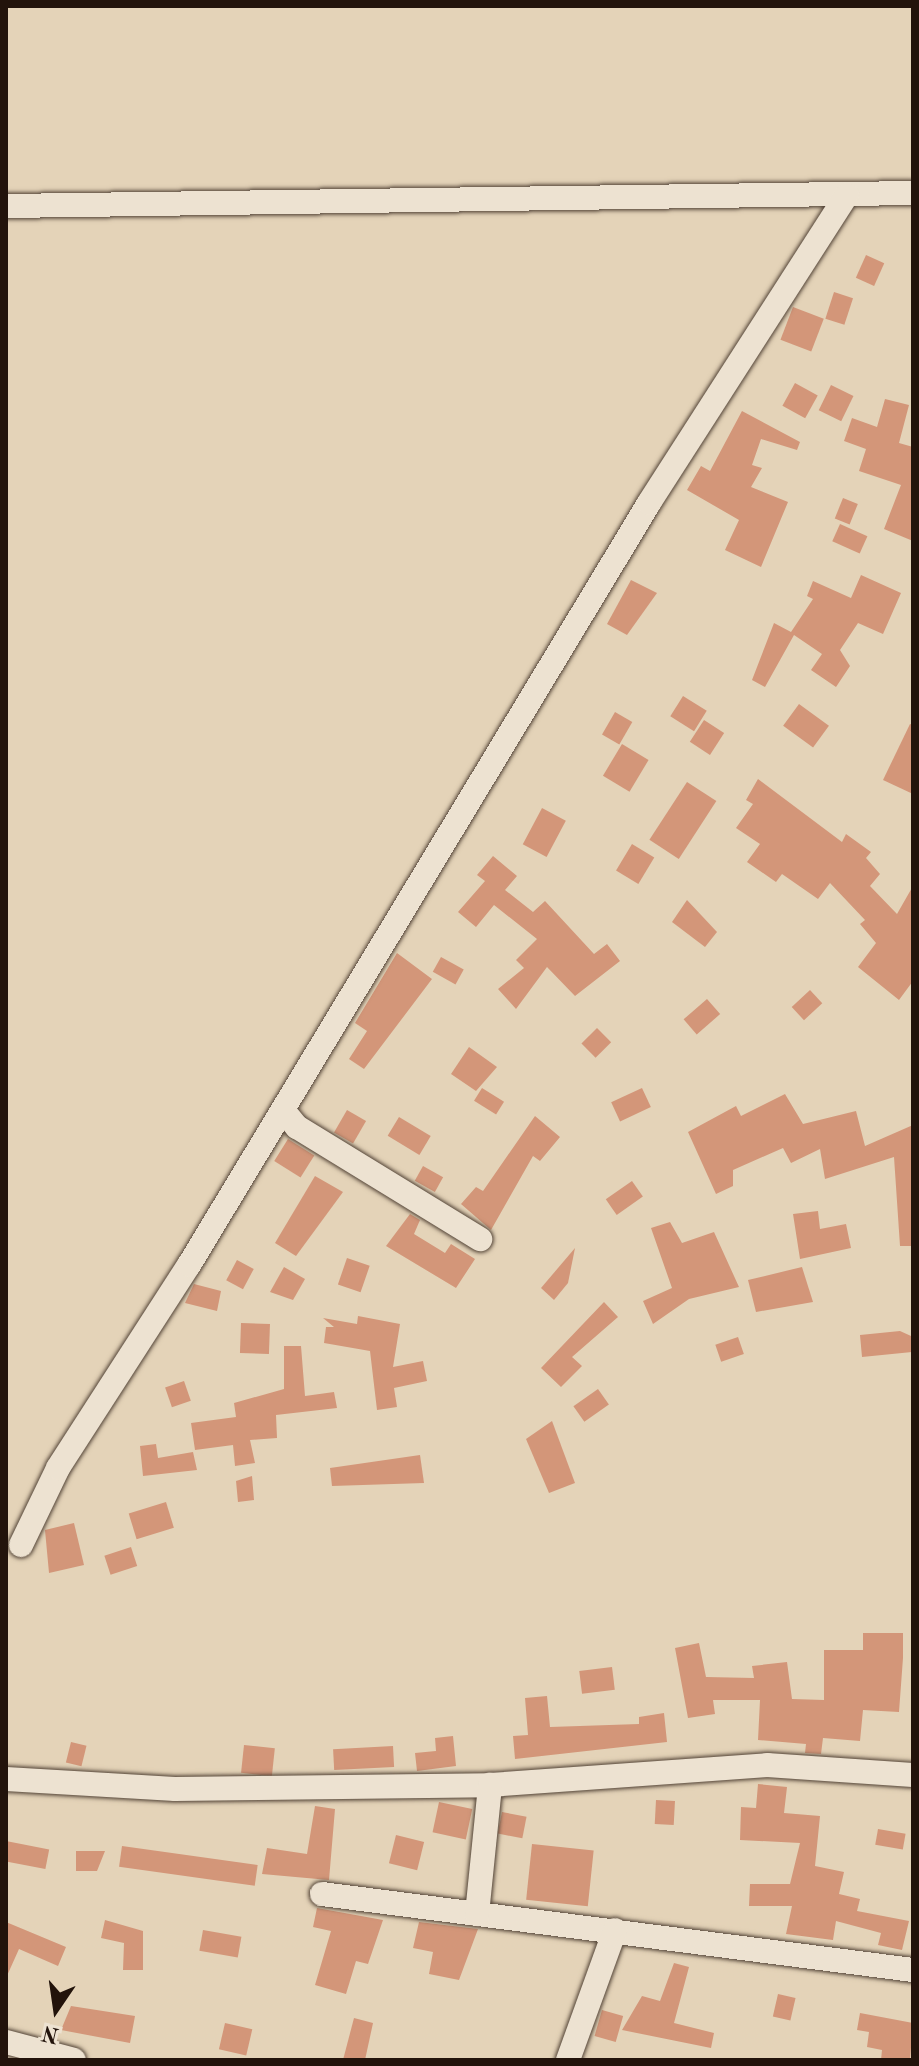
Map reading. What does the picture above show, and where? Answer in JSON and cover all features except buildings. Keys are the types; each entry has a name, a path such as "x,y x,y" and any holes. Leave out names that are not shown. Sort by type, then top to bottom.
{"street":[{"path":"6,206 913,193"},
{"path":"21,1545 51,1478 283,1110 649,503 847,195"},
{"path":"283,1110 297,1127 480,1239"},
{"path":"6,1779 175,1789 490,1785 767,1765 913,1775"},
{"path":"477,1914 490,1785"},
{"path":"322,1894 913,1970"},
{"path":"568,2060 615,1930"},
{"path":"13,2050 74,2060"}]}
